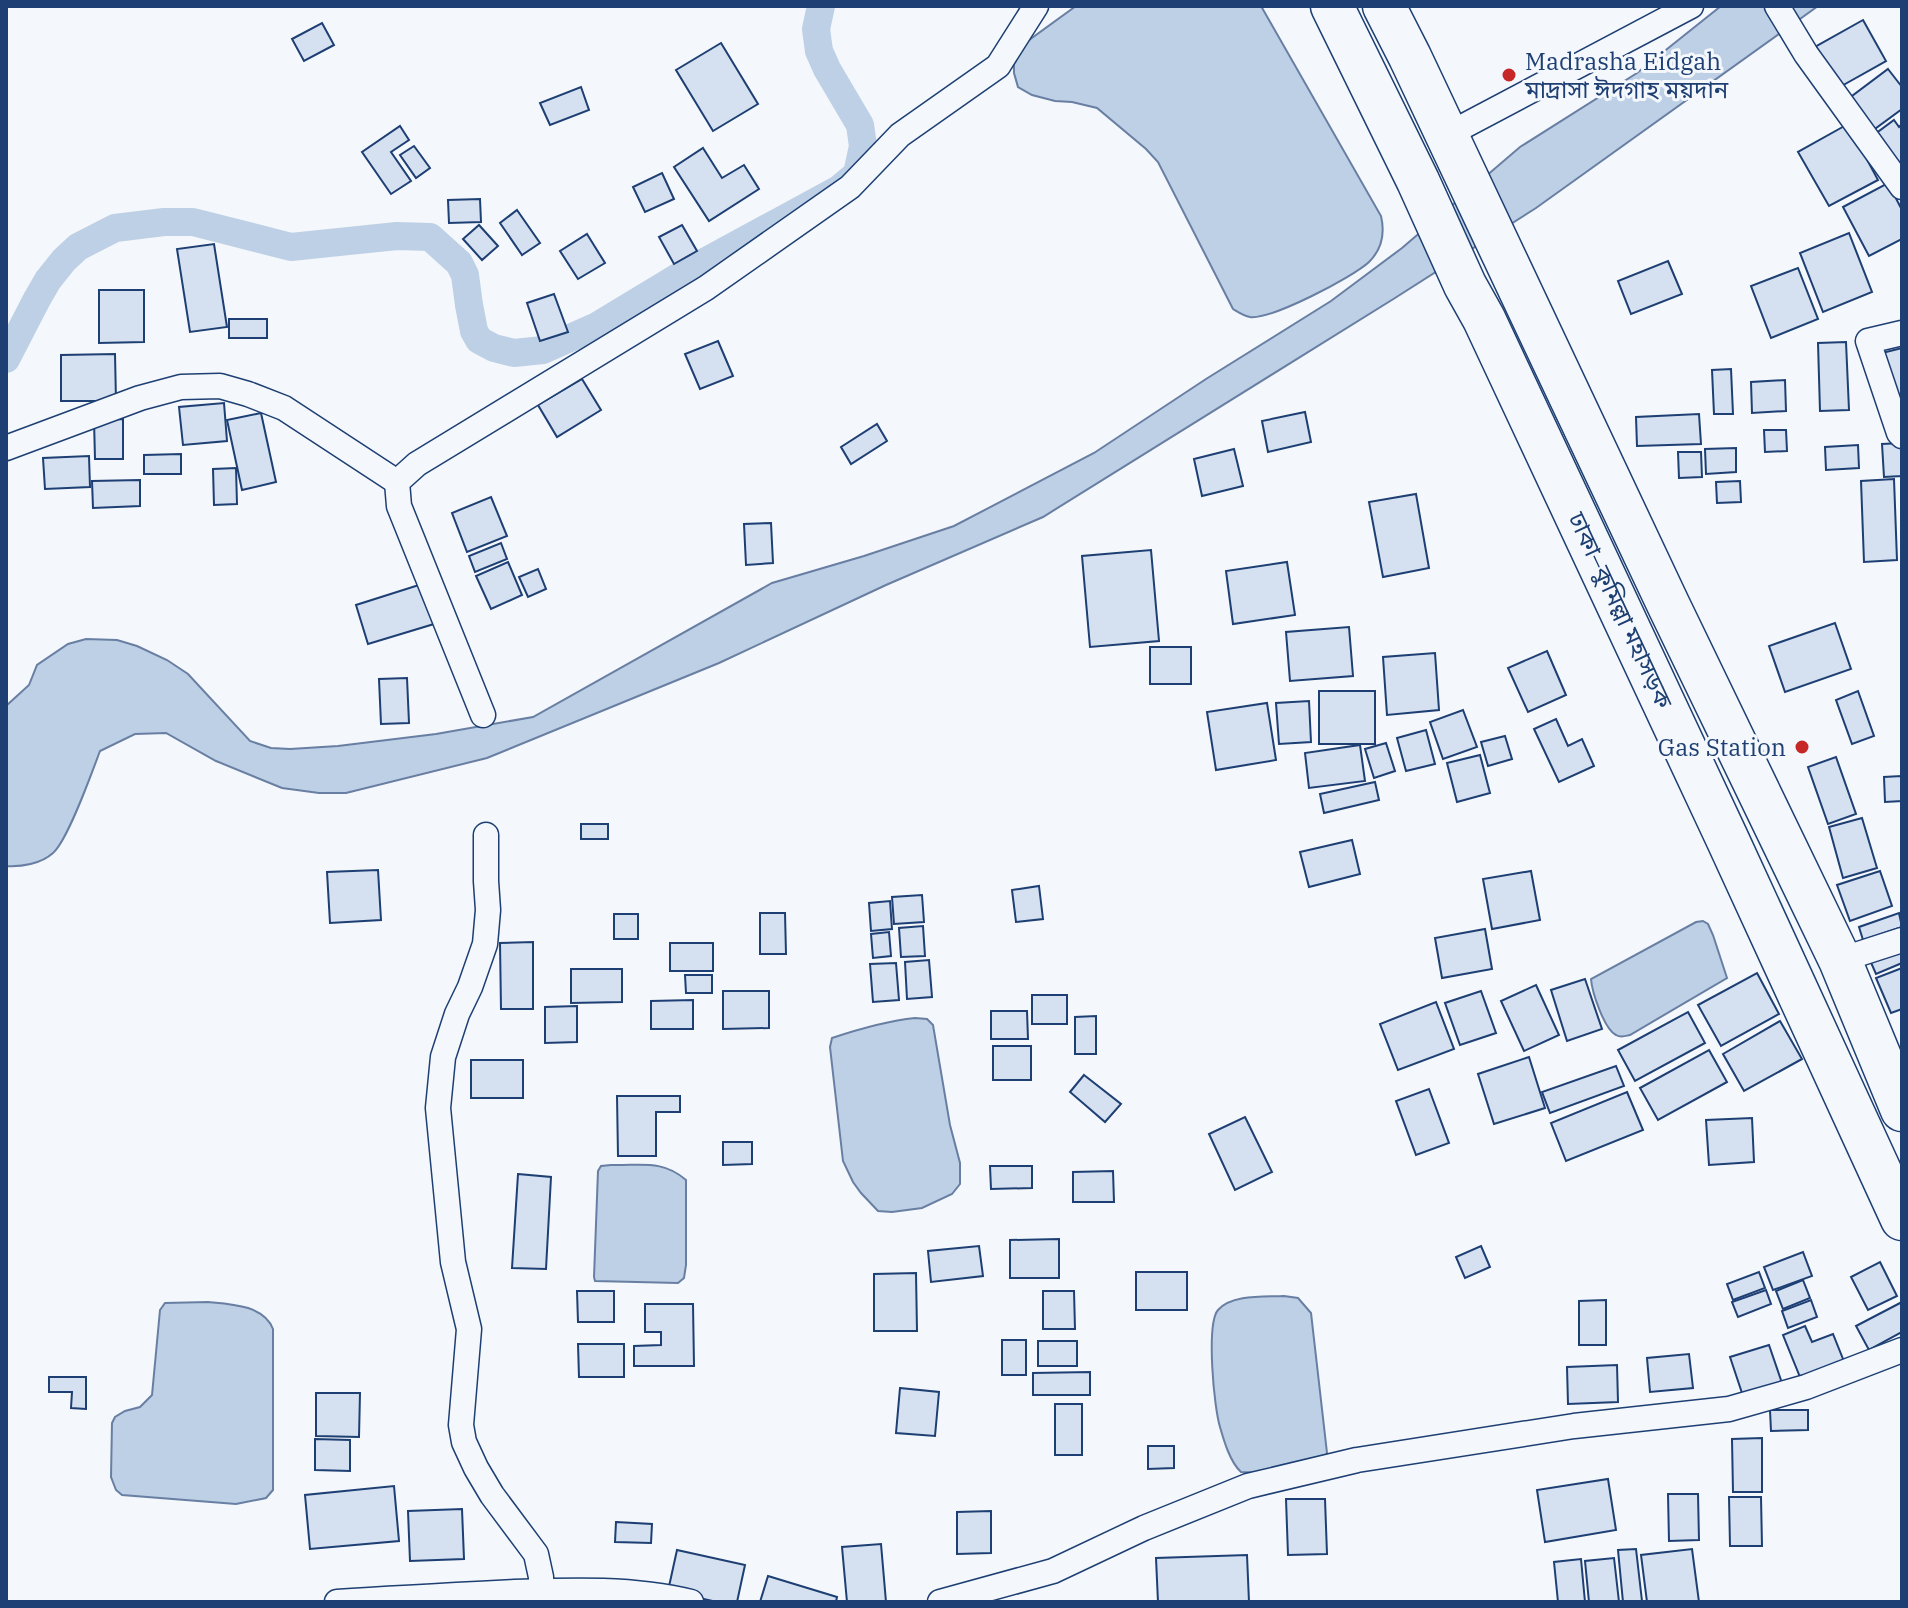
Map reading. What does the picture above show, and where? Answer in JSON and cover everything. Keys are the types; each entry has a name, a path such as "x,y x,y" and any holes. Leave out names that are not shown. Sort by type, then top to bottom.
{"highway":[{"name":"ঢাকা–কুমিল্লা মহাসড়ক","path":"1332,6 1590,543 1902,1219"},
{"name":"ঢাকা–কুমিল্লা মহাসড়ক","path":"1384,6 1840,960 1902,1110"},
{"path":"1861,1010 1902,1059"}],"street":[{"path":"397,482 417,464 706,288 850,187 900,135 998,66 1036,6"},
{"path":"1453,150 1691,6"},
{"path":"1777,6 1806,54 1902,187"},
{"path":"1902,333 1868,341 1902,436"},
{"path":"6,448 140,398 181,387 220,386 284,408 397,482"},
{"path":"397,482 399,506 483,715"},
{"path":"486,835 488,910 485,944 443,1057 438,1108 453,1262 469,1329 461,1425 464,1442 476,1468 536,1554 541,1591"},
{"path":"1840,960 1902,940"},
{"path":"940,1602 1053,1571 1144,1528 1248,1486 1357,1460 1574,1426 1729,1409 1806,1387 1902,1350"},
{"path":"337,1602 579,1590 664,1595 691,1602"}],"water":[{"path":"1076,6 1261,6 1381,216 1381,240 1369,262 1330,287 1275,312 1250,317 1233,309 1158,162 1146,149 1097,108 1032,95 1018,87 1014,73 1014,51"},
{"path":"1721,6 1818,6 1536,208 1043,517 886,585 719,663 487,758 346,793 282,788 216,761 166,733 135,734 100,751 72,821 53,853 31,864 6,866 6,706 29,685 37,665 68,644 86,639 117,640 167,660 188,674 250,741 271,748 338,746 436,734 533,717 772,583 954,526 1094,453 1331,301 1402,248 1520,147 1637,73"},
{"path":"1703,921 1713,935 1727,978 1630,1035 1616,1035 1603,1018 1591,979"},
{"path":"915,1018 927,1019 933,1025 950,1125 960,1163 960,1184 952,1194 922,1208 878,1211 853,1182 843,1161 830,1047 832,1038"},
{"path":"601,1166 659,1166 686,1180 686,1265 684,1278 678,1283 595,1281 598,1171"},
{"path":"1284,1296 1298,1298 1311,1313 1327,1453 1323,1459 1263,1473 1241,1472 1228,1451 1218,1417 1212,1367 1214,1318 1218,1310 1232,1301"},
{"path":"208,1302 254,1310 269,1321 273,1329 273,1490 266,1498 236,1504 122,1495 116,1490 111,1477 112,1423 115,1417 140,1407 152,1395 160,1310 165,1303"}],"building":[{"path":"1863,20 1886,61 1838,88 1815,47"},
{"path":"322,23 334,45 304,61 292,39"},
{"path":"721,43 758,104 713,131 676,70"},
{"path":"1888,69 1902,87 1902,109 1872,131 1848,99"},
{"path":"581,87 589,110 550,125 540,103"},
{"path":"1894,120 1899,127 1902,124 1902,178 1871,137"},
{"path":"1848,124 1878,180 1829,206 1798,152"},
{"path":"400,126 409,140 391,152 411,181 391,194 362,152"},
{"path":"414,146 430,168 416,178 400,155"},
{"path":"703,148 722,178 744,165 759,189 709,221 674,167"},
{"path":"662,173 674,199 645,212 633,187"},
{"path":"1888,183 1902,210 1902,239 1869,256 1843,207"},
{"path":"480,199 481,222 449,223 448,200"},
{"path":"517,210 540,243 522,255 500,223"},
{"path":"479,225 498,246 482,260 463,239"},
{"path":"682,225 697,251 674,264 659,237"},
{"path":"1849,233 1872,292 1823,312 1800,253"},
{"path":"587,234 605,263 578,279 560,251"},
{"path":"214,244 227,327 190,332 177,249"},
{"path":"1668,261 1682,294 1631,314 1618,281"},
{"path":"1798,268 1818,319 1771,338 1751,286"},
{"path":"99,290 144,290 144,342 99,343"},
{"path":"554,294 568,332 540,341 527,303"},
{"path":"229,319 267,319 267,338 229,338"},
{"path":"718,341 733,376 700,389 685,354"},
{"path":"1846,342 1849,410 1820,411 1818,343"},
{"path":"1902,348 1902,433 1882,353"},
{"path":"115,354 116,401 61,401 61,355"},
{"path":"1731,369 1733,414 1714,414 1712,370"},
{"path":"582,379 601,410 557,437 538,405"},
{"path":"1785,380 1786,411 1752,413 1751,382"},
{"path":"224,403 227,441 183,445 179,407"},
{"path":"1305,412 1311,442 1268,452 1262,421"},
{"path":"261,413 276,482 242,490 227,420"},
{"path":"1699,414 1701,444 1637,446 1636,417"},
{"path":"123,419 123,459 95,459 94,420"},
{"path":"877,424 887,441 851,464 841,447"},
{"path":"1764,430 1786,430 1787,451 1765,452"},
{"path":"1902,443 1902,476 1884,477 1882,444"},
{"path":"1858,445 1859,468 1826,470 1825,447"},
{"path":"1736,448 1736,472 1706,474 1705,449"},
{"path":"1234,449 1243,486 1202,496 1194,459"},
{"path":"1678,452 1701,452 1702,477 1679,478"},
{"path":"181,454 181,474 144,474 144,455"},
{"path":"89,456 90,487 45,489 43,458"},
{"path":"236,468 237,504 214,505 213,469"},
{"path":"1894,479 1897,560 1864,562 1861,481"},
{"path":"140,480 140,506 93,508 92,481"},
{"path":"1740,481 1741,502 1717,503 1716,482"},
{"path":"1416,494 1429,568 1383,577 1369,502"},
{"path":"491,497 507,536 467,552 452,513"},
{"path":"771,523 773,563 746,565 744,524"},
{"path":"501,543 507,559 475,572 469,556"},
{"path":"1151,550 1159,641 1090,647 1082,556"},
{"path":"508,562 522,595 491,609 476,576"},
{"path":"1287,562 1295,615 1233,624 1226,571"},
{"path":"538,569 546,589 528,597 519,577"},
{"path":"422,584 434,624 368,644 356,605"},
{"path":"1835,623 1851,669 1785,692 1769,646"},
{"path":"1349,627 1353,676 1290,681 1286,632"},
{"path":"1150,647 1191,647 1191,684 1150,684"},
{"path":"1547,651 1566,695 1528,712 1508,668"},
{"path":"1435,653 1439,710 1387,715 1383,657"},
{"path":"407,678 409,723 381,724 379,679"},
{"path":"1319,691 1375,691 1375,744 1319,744"},
{"path":"1858,691 1874,736 1852,744 1836,700"},
{"path":"1309,701 1311,742 1279,744 1276,703"},
{"path":"1267,703 1276,760 1216,770 1207,712"},
{"path":"1463,710 1477,747 1443,759 1430,722"},
{"path":"1556,719 1568,746 1582,739 1594,766 1559,782 1534,729"},
{"path":"1426,730 1435,764 1406,771 1397,738"},
{"path":"1505,736 1512,759 1488,766 1481,742"},
{"path":"1386,743 1395,771 1374,778 1365,749"},
{"path":"1360,745 1365,781 1309,788 1305,753"},
{"path":"1480,755 1490,793 1457,802 1447,763"},
{"path":"1836,757 1856,814 1828,824 1808,767"},
{"path":"1901,776 1902,801 1885,802 1884,777"},
{"path":"1375,782 1379,800 1324,813 1320,794"},
{"path":"1862,818 1877,868 1843,878 1829,827"},
{"path":"581,824 608,824 608,839 581,839"},
{"path":"1352,840 1360,874 1309,887 1300,852"},
{"path":"378,870 381,920 330,923 327,872"},
{"path":"1531,871 1540,920 1492,929 1483,879"},
{"path":"1880,871 1892,906 1850,921 1837,885"},
{"path":"1039,886 1043,919 1016,922 1012,890"},
{"path":"922,895 924,922 894,924 892,897"},
{"path":"890,901 892,929 871,931 869,903"},
{"path":"760,913 785,913 786,954 760,954"},
{"path":"1899,913 1902,927 1863,940 1859,927"},
{"path":"614,914 638,914 638,939 614,939"},
{"path":"923,926 925,956 901,957 899,928"},
{"path":"1485,929 1492,969 1442,978 1435,938"},
{"path":"889,932 891,956 873,958 871,934"},
{"path":"533,942 533,1009 501,1009 500,943"},
{"path":"670,943 713,943 713,971 670,971"},
{"path":"1902,945 1902,963 1876,974 1869,958"},
{"path":"929,960 932,997 907,999 905,962"},
{"path":"896,963 899,1000 873,1002 870,964"},
{"path":"1902,968 1902,1009 1891,1013 1876,978"},
{"path":"571,969 622,969 622,1002 571,1003"},
{"path":"1757,973 1779,1014 1721,1046 1698,1005"},
{"path":"685,975 712,975 712,993 686,993"},
{"path":"1585,979 1602,1029 1567,1041 1551,990"},
{"path":"1536,985 1559,1035 1524,1051 1501,1001"},
{"path":"723,991 769,991 769,1028 723,1029"},
{"path":"1481,991 1496,1033 1460,1045 1445,1003"},
{"path":"1032,995 1067,995 1067,1024 1032,1024"},
{"path":"693,1000 693,1029 651,1029 651,1001"},
{"path":"1436,1002 1454,1049 1398,1070 1380,1024"},
{"path":"577,1006 577,1042 545,1043 545,1007"},
{"path":"991,1011 1027,1011 1028,1039 991,1039"},
{"path":"1688,1012 1705,1043 1635,1081 1618,1050"},
{"path":"1096,1016 1096,1054 1075,1054 1075,1017"},
{"path":"1780,1021 1802,1059 1744,1091 1723,1054"},
{"path":"993,1046 1031,1046 1031,1080 993,1080"},
{"path":"1709,1050 1727,1082 1658,1120 1640,1088"},
{"path":"1529,1057 1545,1108 1494,1124 1478,1074"},
{"path":"471,1060 523,1060 523,1098 471,1098"},
{"path":"1616,1066 1624,1086 1550,1113 1542,1092"},
{"path":"1084,1075 1121,1104 1105,1122 1070,1092"},
{"path":"1429,1089 1449,1143 1416,1155 1396,1101"},
{"path":"1627,1092 1643,1130 1566,1161 1551,1123"},
{"path":"617,1096 680,1096 680,1112 656,1112 656,1156 618,1156"},
{"path":"1245,1117 1272,1172 1235,1190 1209,1134"},
{"path":"1752,1118 1754,1162 1709,1165 1706,1120"},
{"path":"723,1142 752,1142 752,1164 723,1165"},
{"path":"990,1166 1032,1166 1032,1188 991,1189"},
{"path":"1113,1171 1114,1202 1073,1202 1073,1172"},
{"path":"518,1174 551,1177 546,1269 512,1268"},
{"path":"1059,1239 1059,1278 1010,1278 1010,1240"},
{"path":"979,1246 983,1276 931,1282 928,1251"},
{"path":"1481,1246 1490,1267 1465,1278 1456,1257"},
{"path":"1803,1252 1812,1276 1773,1290 1764,1267"},
{"path":"1880,1262 1897,1296 1868,1310 1851,1277"},
{"path":"1136,1272 1187,1272 1187,1310 1136,1310"},
{"path":"1759,1272 1765,1288 1733,1300 1727,1284"},
{"path":"916,1273 917,1331 874,1331 874,1274"},
{"path":"1803,1280 1810,1298 1783,1309 1776,1291"},
{"path":"1766,1290 1771,1304 1738,1317 1732,1302"},
{"path":"577,1291 614,1291 614,1322 578,1322"},
{"path":"1043,1291 1074,1291 1075,1329 1043,1329"},
{"path":"1606,1300 1606,1345 1579,1345 1579,1301"},
{"path":"1811,1300 1817,1317 1788,1328 1782,1311"},
{"path":"1902,1302 1902,1332 1869,1350 1856,1326"},
{"path":"645,1304 693,1304 694,1366 634,1366 634,1346 661,1345 661,1332 645,1332"},
{"path":"1805,1326 1812,1342 1833,1334 1845,1364 1802,1382 1783,1335"},
{"path":"1002,1340 1026,1340 1026,1375 1002,1375"},
{"path":"1038,1341 1077,1341 1077,1366 1038,1366"},
{"path":"578,1344 624,1344 624,1377 579,1377"},
{"path":"1769,1345 1782,1383 1743,1396 1730,1357"},
{"path":"1689,1354 1693,1388 1650,1392 1647,1358"},
{"path":"1617,1365 1618,1402 1568,1404 1567,1367"},
{"path":"1090,1372 1090,1395 1033,1395 1033,1373"},
{"path":"49,1377 86,1377 86,1409 71,1408 72,1392 49,1392"},
{"path":"900,1388 939,1392 935,1436 896,1433"},
{"path":"316,1393 360,1393 359,1437 316,1436"},
{"path":"1055,1404 1082,1404 1082,1455 1055,1455"},
{"path":"1770,1410 1808,1410 1808,1430 1771,1431"},
{"path":"1762,1438 1762,1492 1733,1492 1732,1439"},
{"path":"315,1439 350,1440 350,1471 315,1470"},
{"path":"1148,1446 1174,1446 1174,1468 1148,1469"},
{"path":"1608,1479 1616,1530 1545,1542 1537,1490"},
{"path":"394,1486 399,1541 310,1549 305,1495"},
{"path":"1668,1494 1698,1494 1699,1540 1669,1541"},
{"path":"1729,1497 1761,1497 1762,1546 1730,1546"},
{"path":"1286,1499 1325,1499 1327,1554 1288,1555"},
{"path":"462,1509 464,1559 410,1561 408,1511"},
{"path":"991,1511 991,1553 957,1554 957,1512"},
{"path":"616,1522 652,1524 651,1543 615,1542"},
{"path":"881,1544 886,1602 847,1602 842,1547"},
{"path":"1636,1549 1642,1601 1623,1602 1618,1550"},
{"path":"1692,1549 1699,1602 1647,1602 1641,1555"},
{"path":"677,1550 745,1565 737,1602 717,1602 668,1591"},
{"path":"1247,1555 1249,1602 1158,1602 1156,1558"},
{"path":"1614,1558 1619,1602 1589,1602 1585,1561"},
{"path":"1581,1559 1585,1602 1558,1602 1554,1562"},
{"path":"768,1576 837,1597 836,1602 760,1602"}],"waterway":[{"path":"6,359 48,280 78,247 115,228 164,222 193,222 291,247 397,236 430,237 459,263 465,275 474,331 479,340 514,353 543,350 597,326 688,271 839,189 857,174 863,146 860,125 819,51 816,29 821,6"}],"place":[{"name":"Madrasha Eidgah মাদ্রাসা ঈদগাহ ময়দান","path":"1509,75"},
{"name":"Gas Station","path":"1802,747"}]}
